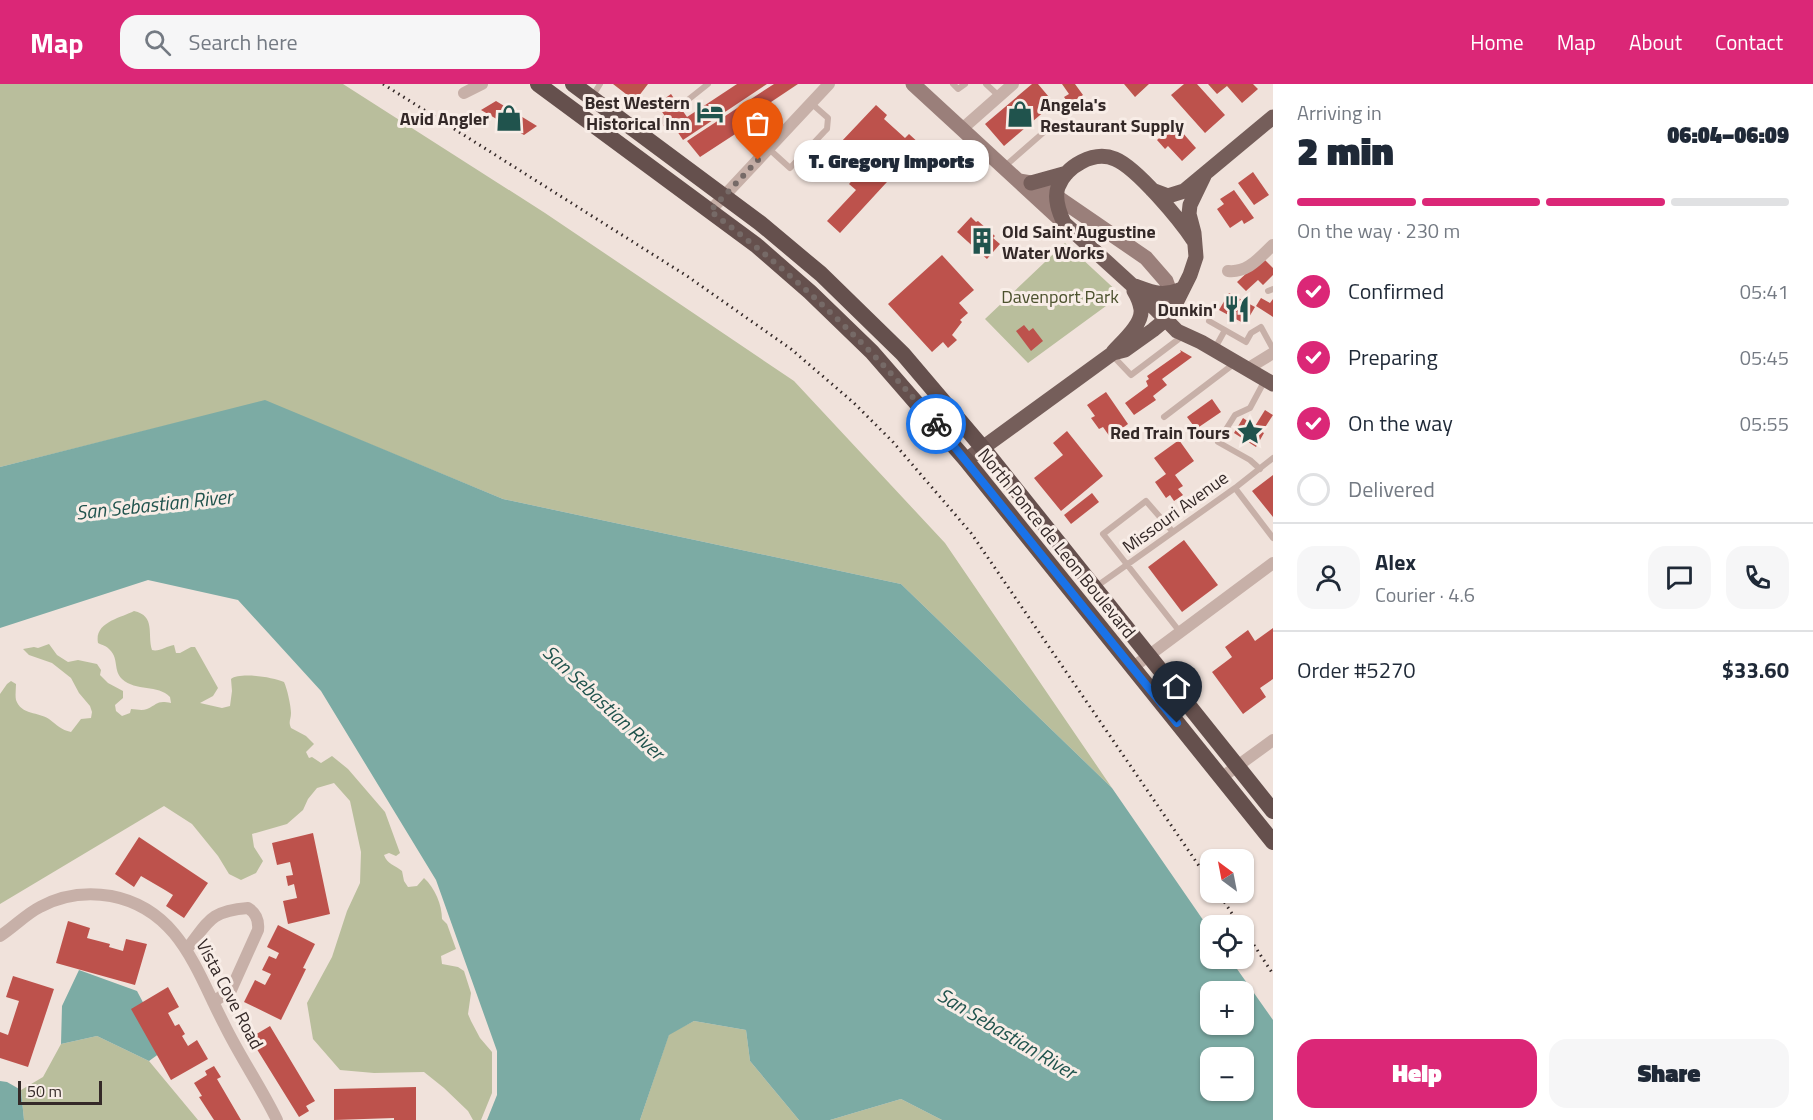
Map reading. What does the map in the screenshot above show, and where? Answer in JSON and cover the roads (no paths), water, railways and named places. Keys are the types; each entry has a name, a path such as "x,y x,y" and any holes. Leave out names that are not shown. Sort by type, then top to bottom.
{"highway":[{"name":"North Ponce de Leon Boulevard","path":"538,84 756,245 832,312 891,372 966,460 1273,843"},
{"name":"North Ponce de Leon Boulevard","path":"573,84 596,91 643,136 800,256 850,301 903,354 982,447 1273,811"}],"main road":[{"path":"914,84 1004,167 1025,182 1057,197 1146,258 1176,296 1183,323 1207,346"},
{"path":"1152,190 1163,195 1176,195 1184,191 1273,117"},
{"path":"1064,223 1058,210 1057,197 1058,188 1067,173 1081,162 1105,155 1125,164 1152,190 1194,242"},
{"path":"1025,182 1067,173"},
{"path":"1112,354 1125,350 1165,320 1176,296 1190,275 1196,256 1189,214 1190,205 1204,176"},
{"path":"1025,182 1064,223 1132,285 1177,331 1269,382"},
{"path":"1132,285 1157,294 1176,296"},
{"path":"966,460 1112,354 1138,322 1141,314 1141,307 1132,285"}],"street":[{"path":"464,93 482,84"},
{"path":"710,211 829,84"},
{"path":"962,129 1013,84"},
{"path":"1228,271 1238,272 1246,268 1273,245"},
{"path":"1242,365 1273,351"},
{"path":"1132,668 1273,562"},
{"path":"1221,778 1273,740"},
{"name":"Vista Cove Road","path":"0,936 31,912 71,896 102,895 122,898 149,911 166,924 187,949 277,1120"},
{"path":"187,949 209,920 218,914 227,910 248,908 256,916 259,923 258,930 231,990 213,1002"}],"lane":[{"path":"680,107 708,84"},
{"path":"953,84 958,89 965,84"},
{"path":"986,84 999,96"},
{"path":"769,148 790,168 827,129 828,118 812,103"},
{"path":"643,136 666,118"},
{"path":"1004,167 1052,125"},
{"path":"1209,321 1246,342 1251,333 1261,327 1273,351"},
{"path":"1207,346 1225,330"},
{"path":"1112,354 1131,375 1185,334"},
{"path":"1164,417 1242,365"},
{"path":"1260,469 1250,460 1218,442 1234,415 1250,408 1269,382"},
{"name":"Missouri Avenue","path":"1094,588 1235,488 1273,458"},
{"path":"1235,488 1273,538"},
{"path":"1173,532 1146,501 1103,534 1180,632"}],"water":[{"name":"San Sebastian River","path":"265,400 503,499 901,584 1112,788 1200,916 1200,969 1237,969 1246,981 1200,981 1200,1035 1254,1035 1254,993 1273,1020 1273,1120 942,1120 901,1099 830,1120 799,1120 750,1061 746,1030 694,1021 669,1035 640,1120 487,1120 497,1095 497,1051 436,880 321,691 238,600 148,580 0,628 0,467"},
{"path":"79,970 137,991 167,1048 149,1061 97,1036 61,1044 62,1006"},
{"path":"0,1081 7,1082 21,1090 24,1120 0,1120"}],"railway":[{"path":"383,84 687,276 791,349 854,403 893,442 971,533 1200,867"},
{"path":"1225,903 1233,915"},
{"path":"1254,945 1273,974"}],"place":[{"name":"Best Western Historical Inn","path":"710,112"},
{"name":"Angela's Restaurant Supply","path":"1020,114"},
{"name":"Avid Angler","path":"509,118"},
{"name":"T. Gregory Imports","path":"758,160"},
{"name":"Old Saint Augustine Water Works","path":"982,241"},
{"name":"Dunkin'","path":"1237,309"},
{"name":"Red Train Tours","path":"1250,432"}],"park label":[{"name":"Davenport Park","path":"1060,296"}]}
